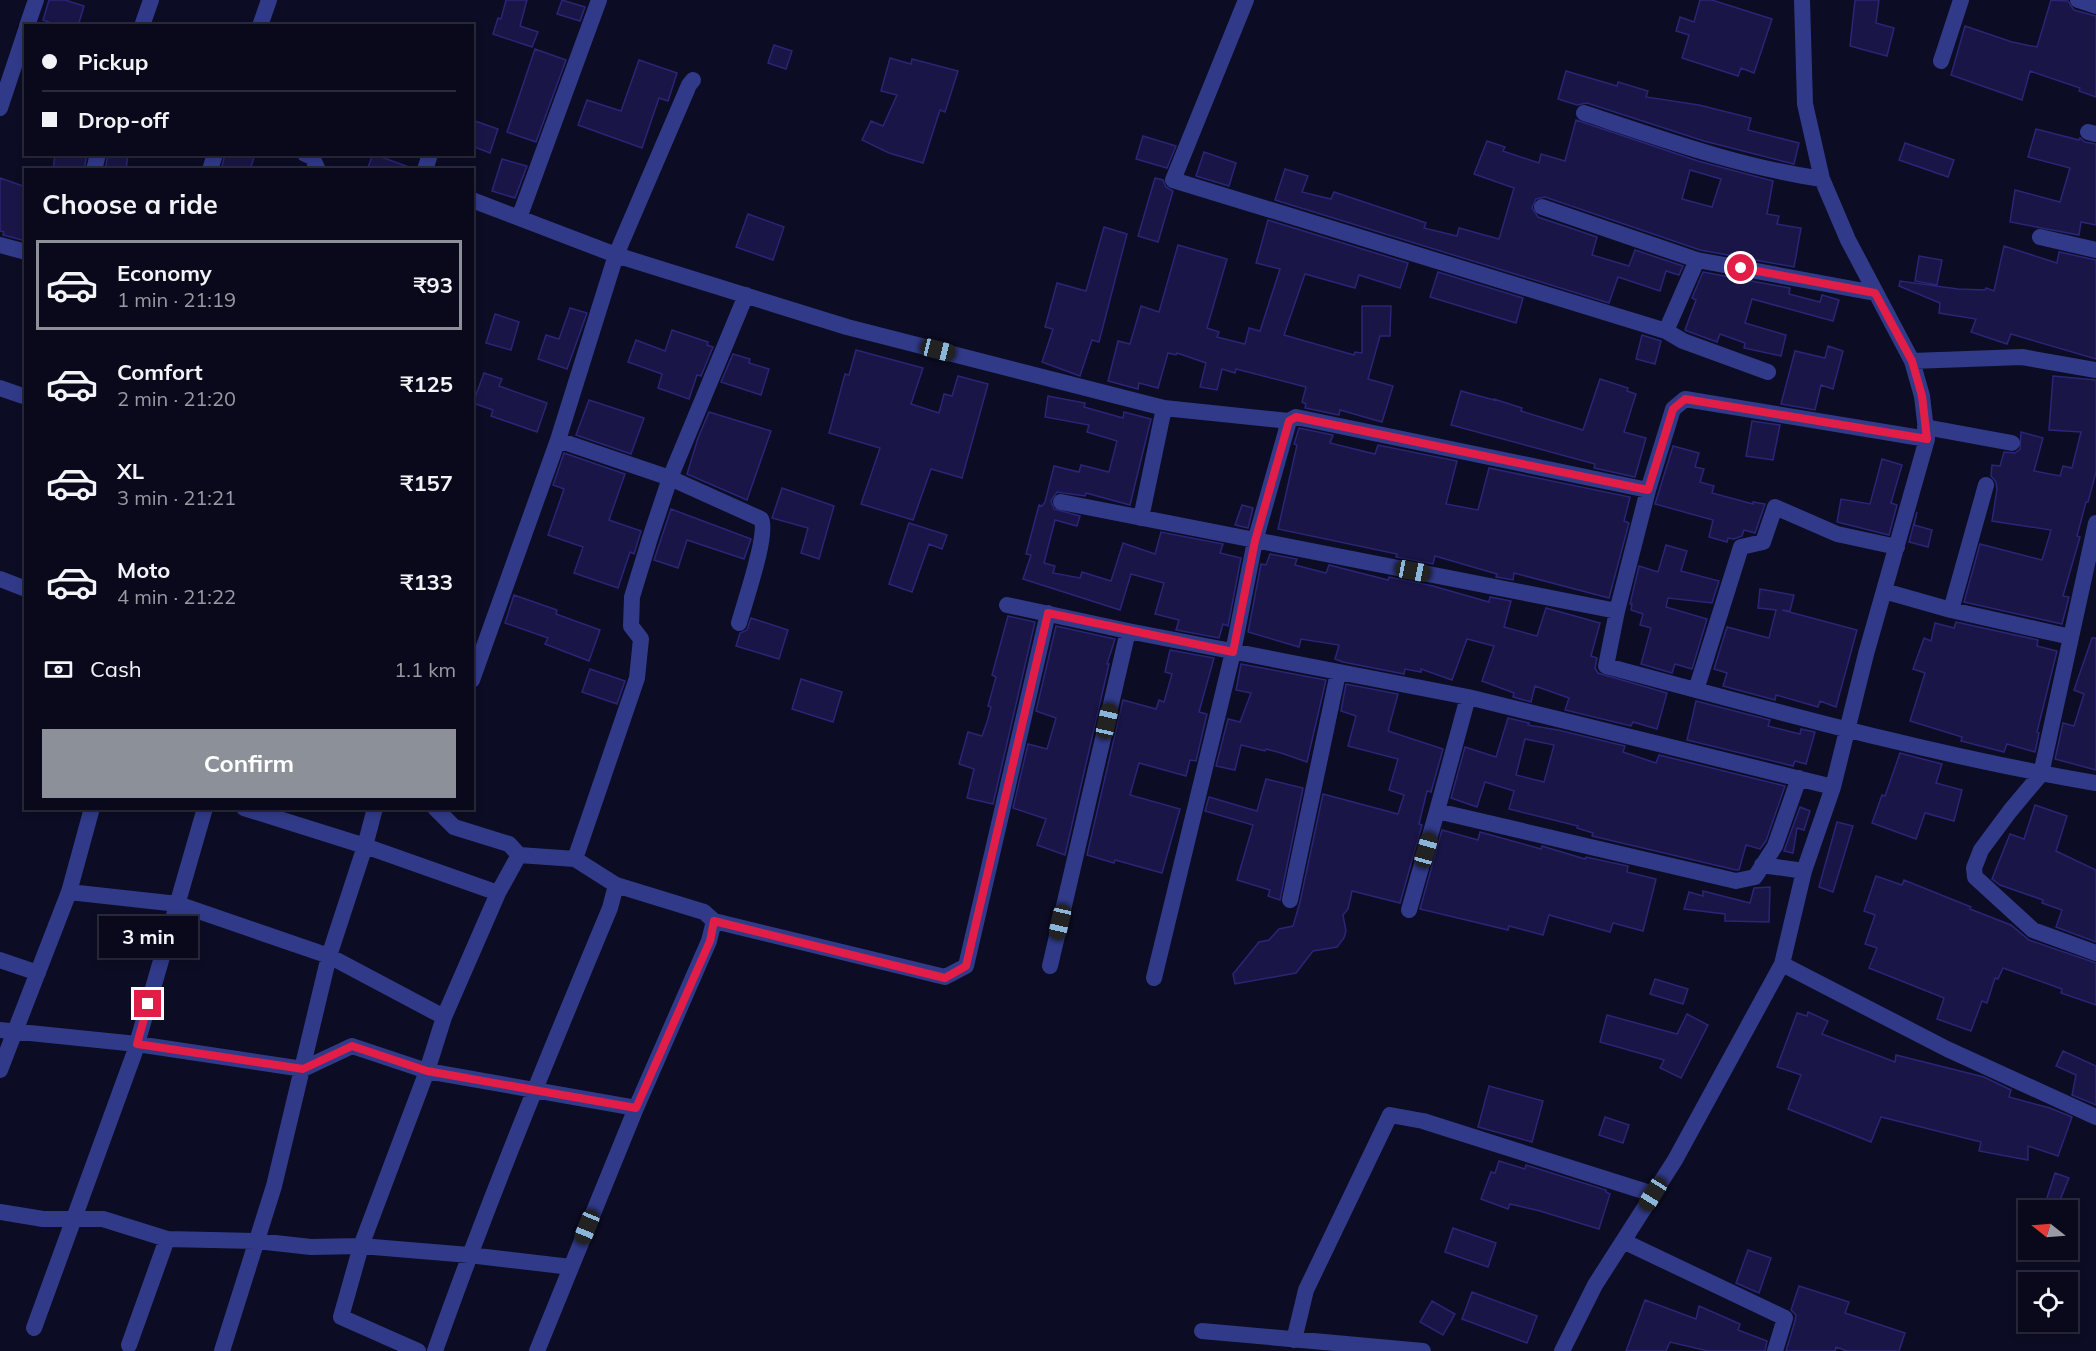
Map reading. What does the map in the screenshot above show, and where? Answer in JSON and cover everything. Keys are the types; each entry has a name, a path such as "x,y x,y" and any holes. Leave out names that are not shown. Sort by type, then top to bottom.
{"street":[{"path":"28,24 36,0"},
{"path":"143,24 151,0"},
{"path":"261,24 269,0"},
{"path":"519,218 599,0"},
{"path":"1246,0 1173,180 1666,331 1683,341 1768,372"},
{"path":"1562,1351 1595,1285 1675,1160 1782,964 1804,871 1833,786 1884,591 1898,547 1926,433 1922,396 1912,361 1848,240 1822,179 1805,104 1802,0"},
{"path":"1941,61 1961,0"},
{"path":"2078,0 2096,6"},
{"path":"0,108 21,56 24,40"},
{"path":"476,660 558,440 616,255 689,84 693,80"},
{"path":"1584,113 1696,150 1790,174 1822,179"},
{"path":"474,201 616,255 847,327 1164,408 1289,421 1296,417 1648,490"},
{"path":"1542,207 1697,260 1875,293"},
{"path":"2040,237 2096,250"},
{"path":"0,245 24,251"},
{"path":"1666,331 1697,260"},
{"path":"575,860 637,678 641,639 631,626 632,597 670,478 746,296"},
{"path":"1912,361 2022,357 2096,370"},
{"path":"0,388 24,396"},
{"path":"2012,443 1685,399 1673,409 1648,490 1617,611 1606,666 1848,730 2041,774 2096,783"},
{"path":"1141,518 1164,408"},
{"path":"1154,978 1233,652 1255,541 1289,421"},
{"path":"558,440 670,478 761,519 765,525 762,542 739,623"},
{"path":"1951,610 1986,485"},
{"path":"1061,502 1617,611"},
{"path":"1696,690 1741,547 1763,542 1775,507 1837,534 1898,547"},
{"path":"2096,523 2094,545 2041,774 1981,850 1974,868 1975,878 2032,930 2096,953"},
{"path":"0,579 24,588"},
{"path":"1884,591 1951,610 2071,637"},
{"path":"1007,605 1128,632 1468,697 1833,786"},
{"path":"437,810 454,827 509,844 519,855 575,860 616,885 704,912 714,921 945,978 966,966 1048,613"},
{"path":"1050,966 1128,632"},
{"path":"1290,900 1338,673"},
{"path":"1409,910 1468,697"},
{"path":"1437,811 1736,881 1755,877 1775,846 1799,778"},
{"path":"0,1070 8,1031 38,973 69,892 91,810"},
{"path":"34,1328 137,1044 204,810"},
{"path":"250,810 365,846 498,893"},
{"path":"222,1351 274,1186 329,956 374,810"},
{"path":"418,1351 341,1317 361,1246 427,1071 444,1017 498,893 519,855"},
{"path":"1762,865 1804,871"},
{"path":"435,1351 469,1255 533,1091 610,908 616,885"},
{"path":"69,892 178,904 329,956 444,1017"},
{"path":"537,1351 636,1108 710,941 714,921"},
{"path":"0,960 38,973"},
{"path":"1782,964 1947,1049 2096,1117"},
{"path":"8,1031 137,1044 303,1069 352,1046 427,1071 636,1108"},
{"path":"1294,1340 1306,1290 1390,1115 1423,1121 1653,1194"},
{"path":"0,1212 43,1219 103,1219 167,1239 257,1240 310,1247 361,1246 571,1267"},
{"path":"129,1345 167,1239"},
{"path":"1623,1241 1785,1318 1775,1351"},
{"path":"1202,1331 1423,1351"}],"building":[{"path":"49,0 65,0 84,6 79,24 54,24 43,20"},
{"path":"506,0 527,0 520,26 538,32 532,47 493,34 498,18 501,19"},
{"path":"562,0 585,7 580,21 557,14"},
{"path":"1700,0 1712,0 1772,19 1754,73 1741,68 1738,76 1682,58 1689,35 1676,31 1680,17 1694,22"},
{"path":"1855,0 1879,0 1876,23 1894,28 1887,56 1850,46"},
{"path":"2051,0 2068,1 2074,10 2096,16 2096,97 2079,91 2080,88 2030,71 2022,100 1951,75 1965,26 2012,42 2037,47"},
{"path":"774,45 792,51 786,69 768,63"},
{"path":"535,49 566,60 536,142 507,132"},
{"path":"890,58 911,64 912,59 958,71 945,112 940,110 923,163 889,153 862,140 871,121 883,126 897,95 881,91"},
{"path":"639,60 677,73 668,101 659,98 642,148 578,125 587,100 621,111"},
{"path":"1566,71 1617,86 1618,82 1648,91 1646,97 1699,105 1751,118 1748,130 1799,143 1794,164 1704,141 1587,103 1577,105 1558,99"},
{"path":"1576,120 1698,161 1773,181 1767,214 1779,216 1777,224 1801,228 1794,267 1700,250 1545,197 1536,199 1532,208 1538,217 1597,237 1592,255 1629,266 1635,250 1683,266 1679,275 1666,271 1660,291 1618,277 1609,303 1275,200 1285,169 1308,176 1302,192 1331,199 1334,192 1426,223 1424,228 1457,236 1459,228 1499,239 1514,188 1474,174 1487,141 1505,147 1503,151 1539,163 1541,154 1565,161","holes":["1690,170 1721,179 1712,207 1682,199"]},
{"path":"474,121 498,129 490,153 474,147"},
{"path":"2036,129 2079,140 2080,138 2085,142 2096,144 2096,225 2081,222 2079,235 2010,222 2015,190 2060,202 2070,168 2028,157"},
{"path":"1143,136 1176,146 1167,168 1136,159"},
{"path":"1905,143 1954,160 1948,177 1899,160"},
{"path":"1204,152 1236,163 1229,186 1196,176"},
{"path":"55,156 87,156 84,168 53,168"},
{"path":"108,156 128,156 126,168 105,168"},
{"path":"224,156 254,156 251,168 222,168"},
{"path":"372,156 379,156 409,167 409,168 368,168"},
{"path":"502,159 527,166 515,198 492,191"},
{"path":"0,178 24,186 24,240 3,235 4,232 0,231"},
{"path":"1155,178 1163,180 1166,187 1173,191 1158,242 1138,236"},
{"path":"748,214 784,227 773,260 736,247"},
{"path":"1268,220 1408,263 1400,288 1359,275 1355,288 1305,274 1284,335 1354,355 1355,352 1362,353 1362,306 1391,306 1390,336 1380,336 1368,379 1393,386 1382,422 1340,410 1339,415 1305,408 1306,404 1302,402 1306,387 1236,369 1235,373 1222,369 1217,390 1200,387 1206,363 1177,353 1176,355 1168,353 1158,388 1139,383 1138,389 1108,381 1118,341 1130,344 1141,306 1159,312 1178,245 1227,259 1207,328 1219,332 1217,337 1245,344 1249,328 1260,331 1280,269 1256,263"},
{"path":"1104,227 1127,234 1099,342 1092,340 1080,376 1042,362 1053,329 1045,327 1057,283 1086,291"},
{"path":"2004,246 2057,263 2059,252 2096,260 2096,359 2011,334 2007,344 1971,332 1976,319 1939,313 1940,303 1899,286 1900,281 1958,289 1985,290 1986,288 1994,291"},
{"path":"1919,256 1942,260 1937,285 1915,281"},
{"path":"1438,272 1523,298 1516,323 1430,297"},
{"path":"1703,272 1790,288 1789,294 1820,302 1822,295 1839,300 1833,321 1752,299 1745,323 1786,335 1781,356 1744,348 1745,343 1720,334 1717,342 1687,331 1685,330 1696,300 1692,298"},
{"path":"570,308 587,313 567,369 538,359 546,335 559,339"},
{"path":"495,314 519,322 511,350 486,343"},
{"path":"672,330 708,342 707,345 713,347 701,376 697,375 689,399 658,388 662,374 628,362 636,340 665,351"},
{"path":"1642,335 1661,341 1655,364 1636,359"},
{"path":"1828,346 1843,351 1833,389 1821,385 1815,410 1781,404 1795,351 1825,358"},
{"path":"856,350 923,368 911,404 939,413 944,394 952,396 958,376 988,384 962,478 931,469 913,520 861,504 880,448 829,433 845,374 849,375"},
{"path":"733,354 750,359 749,363 769,369 761,395 721,382"},
{"path":"484,373 502,379 499,386 547,403 537,432 491,416 493,410 474,403"},
{"path":"2053,376 2096,380 2096,472 2088,502 2086,502 2077,536 2080,537 2063,596 2069,597 2062,624 1964,602 1980,544 2042,560 2051,530 1992,521 1997,489 1996,482 1991,476 1992,465 2000,466 2004,452 2015,453 2020,449 2021,432 2043,438 2034,471 2060,476 2063,466 2072,468 2081,432 2049,430"},
{"path":"1600,379 1628,388 1627,391 1636,394 1624,432 1646,438 1635,477 1594,468 1595,464 1451,425 1461,391 1494,399 1522,408 1521,411 1583,430"},
{"path":"1048,396 1085,403 1084,407 1123,418 1124,412 1151,419 1130,505 1086,493 1085,496 1057,492 1051,501 1054,509 1080,516 1077,526 1055,520 1044,563 1055,566 1053,573 1080,578 1082,572 1111,581 1123,543 1155,554 1161,532 1223,544 1220,553 1241,558 1228,626 1223,624 1219,638 1176,630 1179,620 1155,614 1164,583 1131,574 1120,610 1023,579 1031,555 1026,554 1039,505 1042,506 1045,502 1054,466 1079,472 1081,465 1109,472 1117,441 1087,432 1089,425 1045,417"},
{"path":"589,400 644,418 631,454 576,435"},
{"path":"709,412 771,431 747,500 687,474"},
{"path":"1752,421 1780,425 1773,460 1746,456"},
{"path":"1299,428 1333,435 1330,443 1375,454 1378,445 1457,461 1446,504 1478,510 1489,468 1630,497 1624,521 1629,523 1609,598 1514,573 1513,580 1496,577 1497,574 1435,556 1433,564 1396,557 1397,554 1278,529"},
{"path":"1673,446 1699,453 1695,467 1704,469 1700,482 1714,486 1712,493 1753,504 1753,502 1765,504 1755,533 1744,530 1742,536 1734,539 1728,538 1727,542 1709,537 1713,520 1655,504"},
{"path":"564,453 625,474 609,520 641,531 634,554 630,552 618,588 574,573 583,547 548,535 564,489 553,485"},
{"path":"1882,459 1902,465 1891,503 1897,505 1889,535 1837,522 1841,499 1870,504"},
{"path":"782,488 834,506 819,559 801,553 808,528 772,518"},
{"path":"1242,505 1253,508 1248,528 1235,525"},
{"path":"671,509 751,539 744,559 687,540 678,568 654,560"},
{"path":"1917,512 1914,525 1932,530 1928,547 1909,542"},
{"path":"909,523 947,535 942,549 929,544 912,592 889,584"},
{"path":"1666,545 1687,551 1681,571 1719,581 1712,603 1668,598 1666,607 1707,619 1692,669 1675,664 1672,673 1641,664 1651,628 1640,625 1643,614 1631,610 1632,604 1630,604 1639,566 1658,572"},
{"path":"1270,554 1297,559 1295,565 1326,573 1329,565 1388,580 1389,577 1433,586 1489,602 1490,597 1511,601 1504,627 1537,636 1546,608 1600,623 1591,656 1597,658 1595,668 1598,673 1667,693 1657,729 1633,722 1631,726 1565,710 1569,698 1535,686 1531,702 1513,697 1514,693 1482,681 1494,646 1467,639 1452,680 1421,669 1421,672 1405,669 1404,674 1343,662 1335,659 1339,645 1301,639 1299,647 1248,632 1261,564 1266,565"},
{"path":"1760,589 1794,595 1790,611 1782,610 1857,630 1836,707 1820,701 1818,707 1776,695 1775,700 1723,686 1727,673 1714,669 1727,627 1769,638 1776,610 1758,608"},
{"path":"514,595 557,610 556,614 600,630 589,661 545,644 548,638 505,623"},
{"path":"1008,616 1035,622 993,804 967,798 974,769 959,764 968,732 982,736 987,722 991,707 988,706 996,677 992,675"},
{"path":"751,618 788,630 779,659 736,646 740,633 747,630"},
{"path":"1956,622 2038,640 2037,646 2057,651 2037,732 2039,733 2035,752 2007,744 2004,752 1961,741 1962,737 1910,721 1925,673 1913,669 1924,638 1931,641 1935,623 1954,628"},
{"path":"1056,626 1115,639 1107,664 1109,664 1065,855 1037,845 1046,819 1013,808 1028,744 1047,749 1056,718 1036,711"},
{"path":"2092,638 2096,638 2096,770 2055,759 2063,723 2074,726 2084,694 2074,690"},
{"path":"1170,650 1214,658 1199,712 1207,714 1196,761 1190,760 1186,776 1139,763 1130,795 1180,809 1162,873 1087,855 1123,700 1156,709 1159,700 1164,702 1172,674 1165,672"},
{"path":"1241,664 1326,680 1307,762 1266,749 1265,751 1241,745 1235,770 1216,766 1228,719 1240,722 1251,693 1236,690"},
{"path":"590,669 625,681 617,704 582,692"},
{"path":"801,679 842,692 833,722 792,709"},
{"path":"1346,684 1398,694 1388,731 1443,749 1431,792 1427,791 1419,824 1422,825 1400,903 1352,891 1348,909 1343,915 1346,931 1337,947 1313,951 1296,973 1235,984 1233,974 1259,942 1269,940 1279,929 1293,926 1323,794 1398,814 1404,795 1389,790 1398,759 1348,746 1356,716 1341,711"},
{"path":"1696,701 1770,720 1768,726 1800,734 1801,729 1815,732 1806,764 1795,761 1793,766 1687,740"},
{"path":"1508,718 1529,723 1528,725 1625,746 1623,752 1656,763 1659,755 1785,786 1766,841 1760,849 1746,845 1739,870 1736,870 1592,836 1593,833 1577,828 1578,826 1509,809 1514,791 1485,782 1477,807 1451,798 1465,747 1496,757","holes":["1525,739 1554,745 1544,782 1516,775"]},
{"path":"1900,753 1942,764 1936,783 1962,790 1954,821 1925,813 1916,839 1872,823 1882,795 1885,796"},
{"path":"1266,779 1303,788 1280,900 1268,896 1270,890 1237,880 1253,825 1205,811 1209,797 1257,811"},
{"path":"2035,805 2067,816 2056,851 2096,870 2096,942 2056,927 2062,910 2042,903 2043,900 2000,885 1992,879 2010,834 2024,839"},
{"path":"1800,807 1810,811 1804,830 1797,828 1793,853 1784,851"},
{"path":"1837,822 1853,826 1833,892 1819,887"},
{"path":"1442,830 1478,840 1480,832 1541,849 1542,846 1585,859 1586,857 1628,866 1627,872 1656,879 1643,931 1613,923 1610,932 1549,915 1543,935 1509,926 1508,930 1420,909"},
{"path":"1876,876 1902,885 1904,880 2011,925 2029,940 2096,963 2096,1005 2061,993 2062,989 2003,968 1998,979 1995,978 1987,1003 1982,1001 1971,1031 1937,1019 1944,998 1869,968 1877,948 1865,944 1875,915 1864,911"},
{"path":"1770,887 1769,922 1725,921 1725,914 1684,909 1689,892 1703,896 1703,891 1750,903 1754,888"},
{"path":"1655,979 1688,989 1683,1004 1650,994"},
{"path":"1808,1012 1828,1021 1822,1034 1895,1062 1896,1055 1984,1077 2011,1090 2009,1097 2050,1108 2072,1117 2058,1156 2028,1146 2028,1160 1979,1151 1981,1142 1881,1117 1871,1142 1788,1109 1801,1075 1777,1067 1797,1013 1807,1016"},
{"path":"1687,1014 1708,1025 1681,1078 1660,1068 1664,1060 1600,1042 1607,1015 1677,1034"},
{"path":"2063,1051 2096,1066 2096,1105 2072,1095 2076,1075 2056,1066"},
{"path":"1489,1086 1543,1101 1532,1142 1478,1127"},
{"path":"1605,1117 1629,1125 1623,1143 1599,1135"},
{"path":"1499,1161 1525,1169 1526,1165 1606,1190 1610,1194 1599,1229 1510,1204 1508,1209 1481,1199 1491,1172 1495,1173"},
{"path":"2055,1173 2069,1178 2060,1200 2046,1200"},
{"path":"1453,1228 1496,1243 1488,1267 1445,1252"},
{"path":"1748,1250 1771,1258 1759,1293 1736,1283"},
{"path":"1799,1286 1849,1302 1845,1313 1905,1333 1899,1351 1847,1351 1836,1347 1835,1351 1786,1351 1796,1315 1791,1310"},
{"path":"1472,1292 1537,1316 1527,1343 1462,1319"},
{"path":"1645,1300 1696,1319 1699,1306 1740,1324 1738,1330 1767,1341 1765,1351 1708,1351 1670,1342 1666,1351 1626,1351"},
{"path":"1432,1301 1455,1314 1443,1335 1420,1322"}],"route":[{"path":"148,1004 137,1044 303,1069 352,1046 427,1071 636,1108 710,941 714,921 945,978 966,966 1048,613 1128,632 1233,652 1255,541 1289,421 1296,417 1648,490 1673,409 1685,399 1927,439 1922,396 1912,361 1875,293 1741,268"}]}
